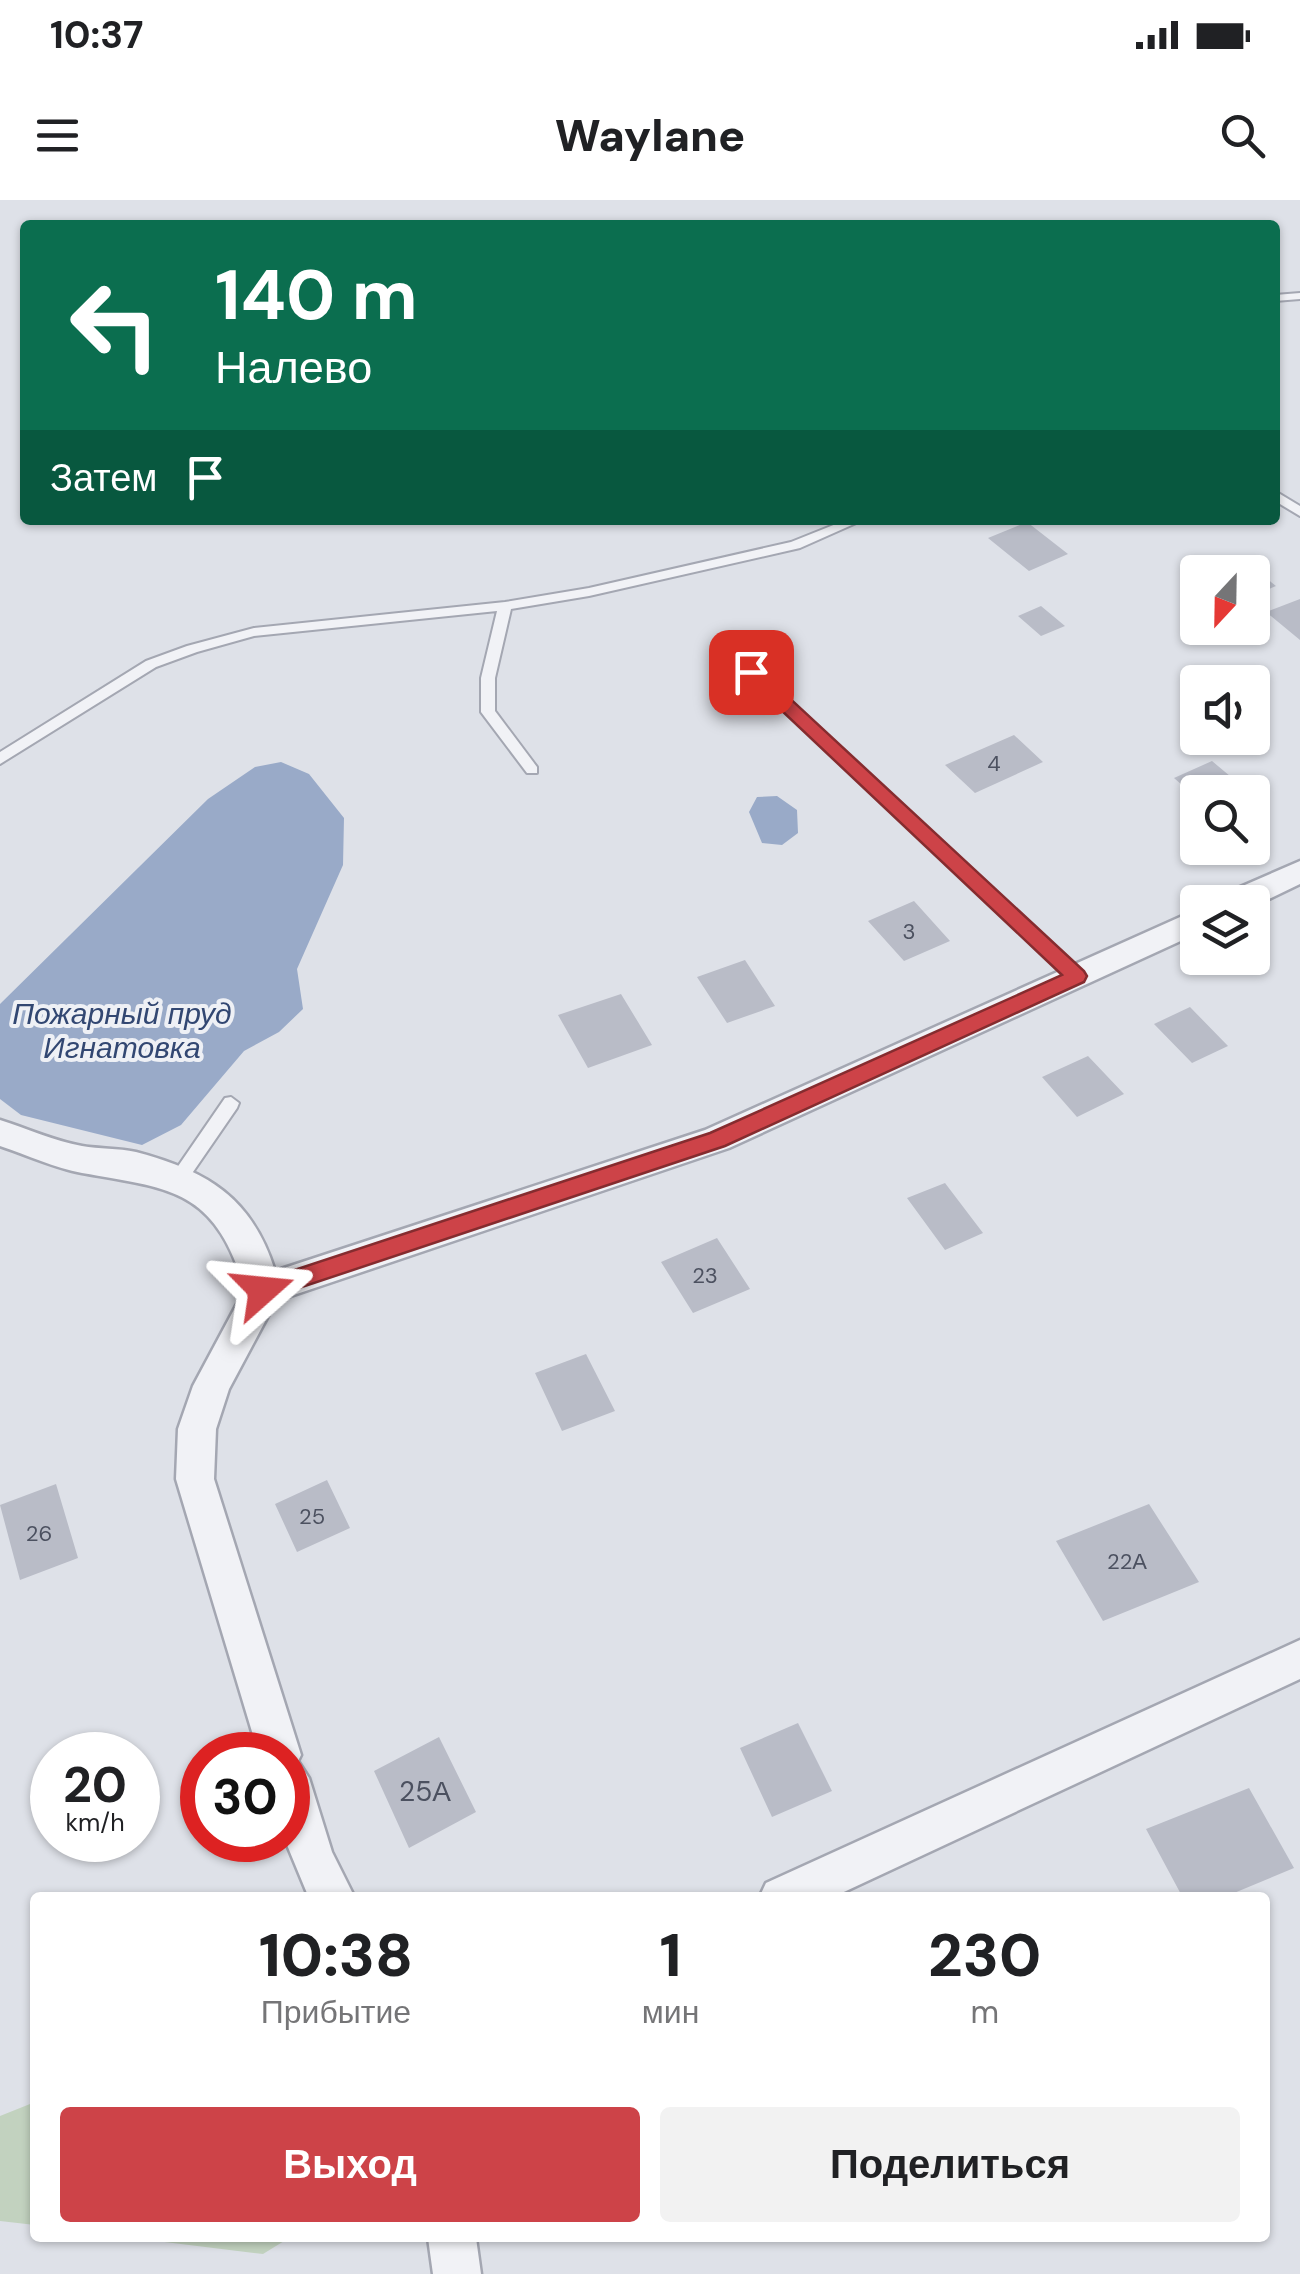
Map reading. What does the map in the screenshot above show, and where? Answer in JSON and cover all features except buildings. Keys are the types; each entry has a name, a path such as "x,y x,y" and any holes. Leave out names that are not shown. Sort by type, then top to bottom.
{"street":[{"path":"1270,886 1300,872"},
{"path":"273,1732 195,1479 197,1429 211,1386 263,1290 717,1140 1180,928"},
{"path":"0,1133 78,1159 132,1165 178,1180 214,1199 248,1242 263,1290"},
{"path":"795,1892 1300,1659"},
{"path":"310,1850 330,1892"},
{"path":"453,2242 457,2274"}],"lane":[{"path":"0,759 151,664 192,648 254,632 505,606 589,592 795,545 845,525"},
{"path":"505,606 488,678 488,712 532,770"},
{"path":"751,672 1076,976"},
{"path":"178,1180 231,1103"}],"green space":[{"path":"30,2104 30,2224 0,2221 0,2116"},
{"path":"165,2242 282,2242 263,2254"}],"water":[{"name":"Пожарный пруд Игнатовка","path":"281,762 309,774 344,818 343,865 297,969 303,1009 279,1032 244,1051 181,1125 142,1145 21,1115 0,1099 0,1004 208,799 255,767"},
{"path":"777,796 797,810 798,833 782,845 762,843 749,812 757,797"}],"route":[{"path":"263,1290 717,1140 1076,976 751,672"}]}
